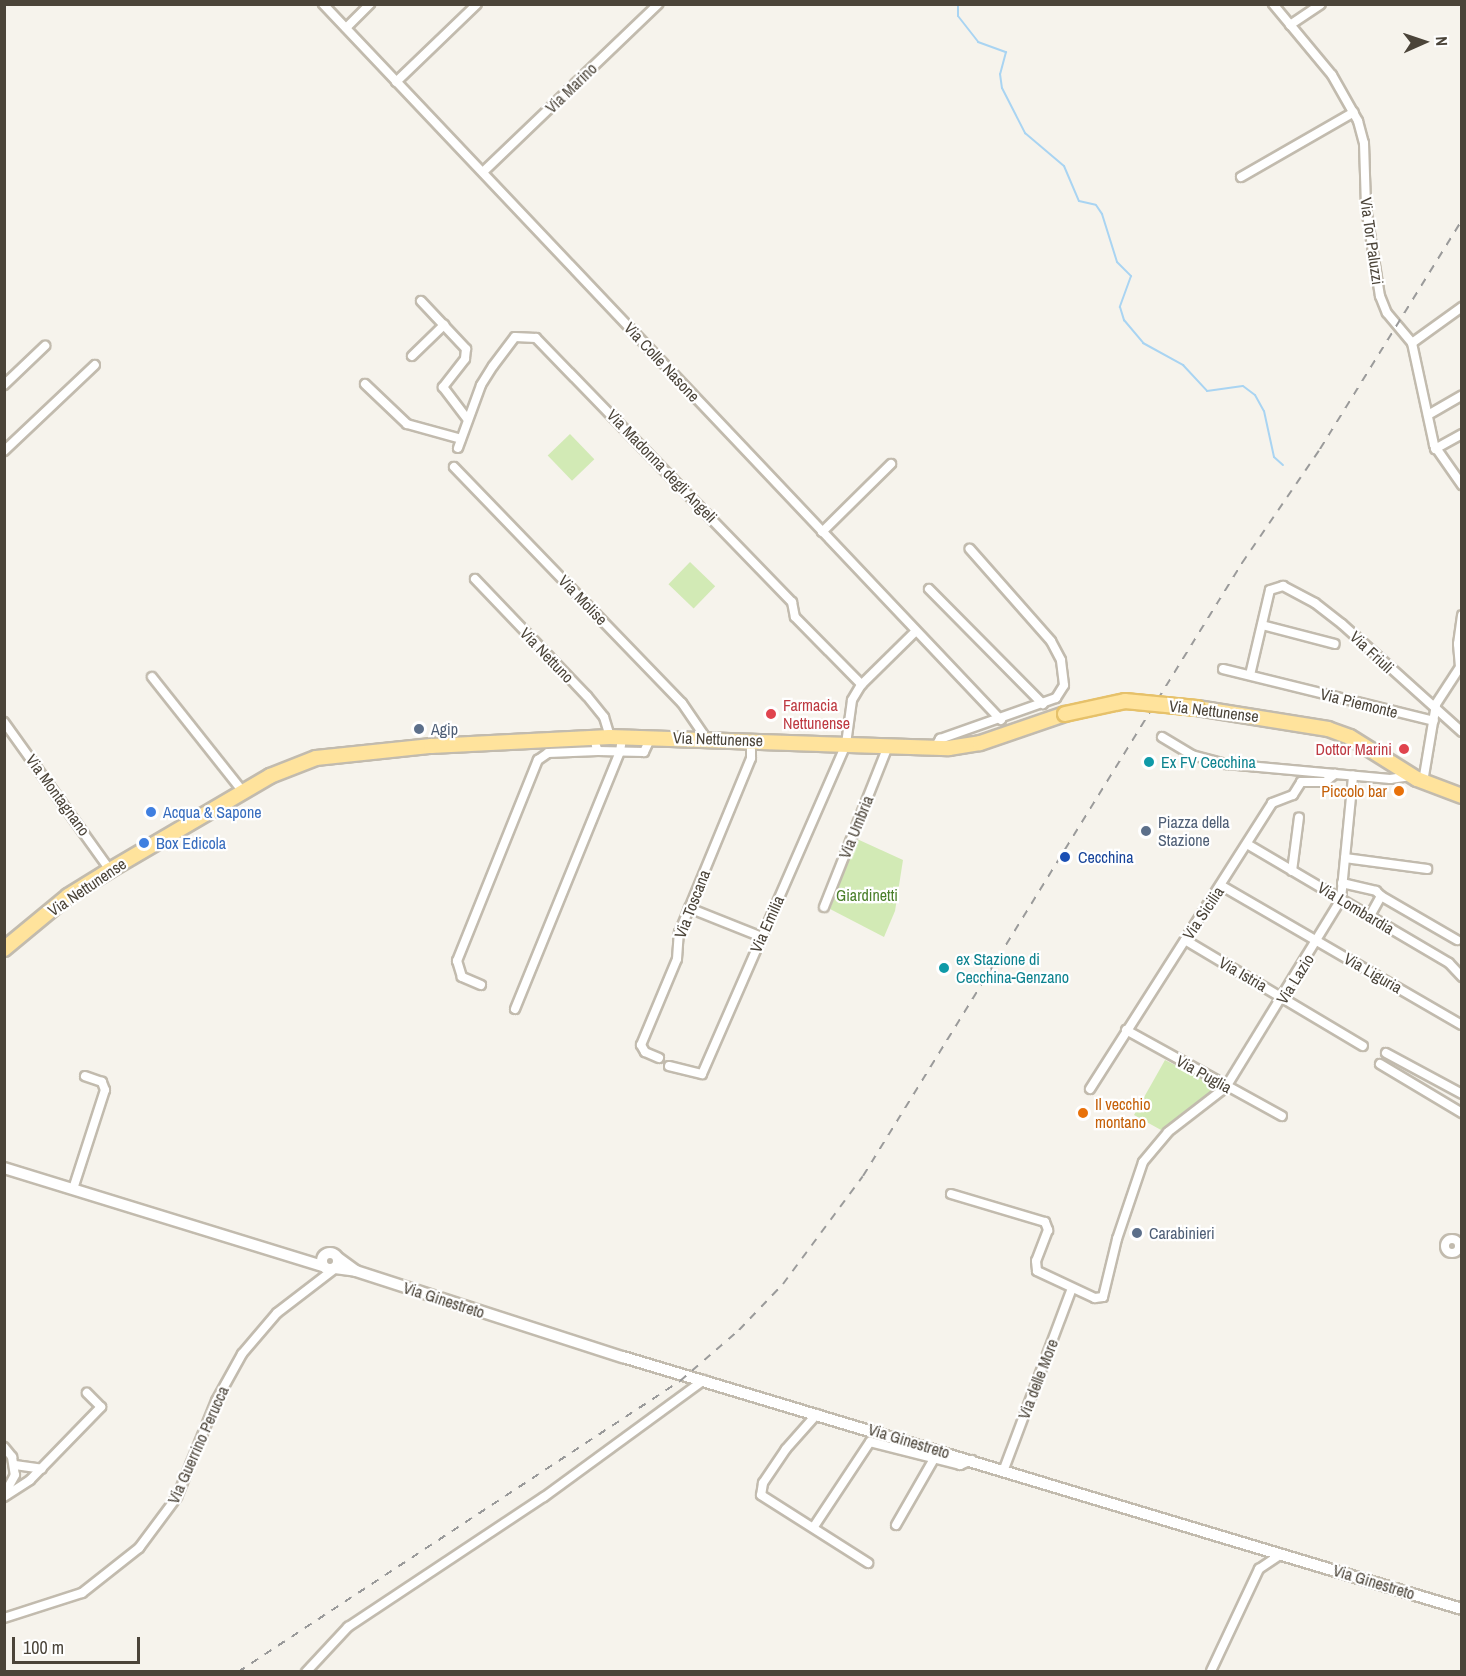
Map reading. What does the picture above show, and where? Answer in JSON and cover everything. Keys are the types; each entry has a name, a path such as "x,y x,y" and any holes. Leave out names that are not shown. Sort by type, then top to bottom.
{"main road":[{"name":"Via Nettunense","path":"4,949 68,896 110,870 292,765 334,755 594,737 706,738 934,749 980,743 1065,714 1125,701 1197,708 1328,729 1350,738 1417,779 1461,796"}],"street":[{"name":"Via Colle Nasone","path":"323,4 915,632 1001,720"},
{"path":"346,28 370,4"},
{"path":"396,82 477,4"},
{"name":"Via Marino","path":"483,172 658,4"},
{"name":"Via Tor Paluzzi","path":"1273,4 1332,75 1354,112 1364,143 1366,208 1378,291 1385,310 1412,343 1435,449 1461,484"},
{"path":"1290,25 1321,4"},
{"path":"1241,177 1354,112"},
{"path":"422,301 466,353 444,381 443,390 468,420"},
{"path":"1412,343 1461,307"},
{"path":"412,356 444,325"},
{"name":"Via Madonna degli Angeli","path":"365,384 407,423 460,443 485,378 513,339 523,334 539,339 792,602 795,617 862,685"},
{"path":"4,386 45,346"},
{"path":"4,451 94,365"},
{"path":"1428,415 1461,395"},
{"path":"1435,449 1461,434"},
{"path":"822,532 891,464"},
{"name":"Via Molise","path":"454,467 679,699 706,738"},
{"path":"934,749 940,739 1043,705 1061,693 1064,674 1051,641 970,549"},
{"name":"Via Nettuno","path":"475,579 587,696 616,737"},
{"name":"Via Friuli","path":"1262,625 1275,585 1285,586 1321,607 1461,732"},
{"path":"929,589 1043,705"},
{"path":"1162,737 1214,762 1353,776 1417,779 1434,721 1435,709 1461,667 1458,644 1461,615"},
{"path":"1250,675 1262,625 1335,644"},
{"path":"846,744 848,711 862,685 915,632"},
{"name":"Via Piemonte","path":"1223,669 1434,721"},
{"path":"152,677 243,792"},
{"path":"1420,719 1425,701"},
{"name":"Via Montagnano","path":"4,722 110,870"},
{"path":"594,737 598,751"},
{"path":"515,1009 620,752 616,737"},
{"path":"481,985 462,977 457,961 538,760 548,753 644,752 651,737"},
{"name":"Via Toscana","path":"659,1058 645,1052 641,1045 677,959 678,936 751,758 751,741"},
{"name":"Via Emilia","path":"669,1066 702,1074 846,744"},
{"name":"Via Umbria","path":"824,907 888,746"},
{"name":"Via Sicilia","path":"1090,1089 1274,801 1293,795 1300,782 1325,783 1335,774"},
{"name":"Via Lazio","path":"1072,1288 1097,1298 1105,1296 1138,1173 1158,1143 1226,1087 1284,998 1341,899 1353,776"},
{"path":"1292,870 1299,817"},
{"name":"Via Lombardia","path":"1247,844 1449,963 1461,977"},
{"path":"1345,858 1427,869"},
{"path":"1342,883 1376,891 1457,940"},
{"name":"Via Liguria","path":"1222,885 1461,1025"},
{"path":"1370,916 1381,896"},
{"path":"689,908 762,937"},
{"name":"Via Istria","path":"1185,940 1363,1046"},
{"name":"Via Puglia","path":"1126,1030 1282,1116"},
{"path":"1386,1053 1461,1094"},
{"path":"1380,1064 1461,1113"},
{"path":"73,1189 105,1090 102,1082 85,1076"},
{"name":"Via Ginestreto","path":"4,1168 309,1260 356,1271 704,1380 1461,1609"},
{"path":"951,1194 1046,1223 1047,1233 1036,1269 1072,1288"},
{"name":"Via Guerrino Perucca","path":"4,1618 82,1593 139,1548 177,1497 216,1401 237,1362 268,1322 314,1283 331,1264"},
{"name":"Via delle More","path":"1004,1469 1072,1288"},
{"path":"306,1671 348,1627 544,1497 704,1380"},
{"path":"4,1496 42,1469 101,1407 87,1394"},
{"path":"817,1414 791,1441 760,1492 765,1499 868,1563"},
{"path":"815,1525 870,1442 962,1466 973,1460"},
{"path":"4,1447 15,1465 13,1484 4,1496"},
{"path":"896,1525 934,1459"},
{"path":"15,1465 42,1469"},
{"path":"1211,1671 1259,1569 1281,1554"}],"green space":[{"path":"570,434 594,459 572,481 548,456"},
{"path":"690,562 715,586 694,609 668,584"},
{"name":"Giardinetti","path":"857,839 903,860 895,911 884,937 830,909"},
{"path":"1165,1060 1199,1077 1213,1092 1161,1130 1134,1115"}],"waterway":[{"path":"958,4 958,16 978,42 1006,52 1000,74 1002,88 1025,133 1064,166 1079,201 1096,205 1102,214 1117,262 1131,276 1120,307 1124,320 1143,343 1183,365 1207,391 1243,386 1255,395 1264,411 1274,457 1283,465"}],"railway":[{"path":"238,1672 680,1381 739,1330 783,1284 863,1176 1242,563 1320,449 1462,220"}],"place":[{"name":"Farmacia Nettunense","path":"771,714"},
{"name":"Agip","path":"419,729"},
{"name":"Dottor Marini","path":"1404,749"},
{"name":"Ex FV Cecchina","path":"1149,762"},
{"name":"Piccolo bar","path":"1399,791"},
{"name":"Acqua & Sapone","path":"151,812"},
{"name":"Piazza della Stazione","path":"1146,831"},
{"name":"Box Edicola","path":"144,843"},
{"name":"Cecchina","path":"1065,857"},
{"name":"ex Stazione di Cecchina-Genzano","path":"944,968"},
{"name":"Il vecchio montano","path":"1083,1113"},
{"name":"Carabinieri","path":"1137,1233"}]}
